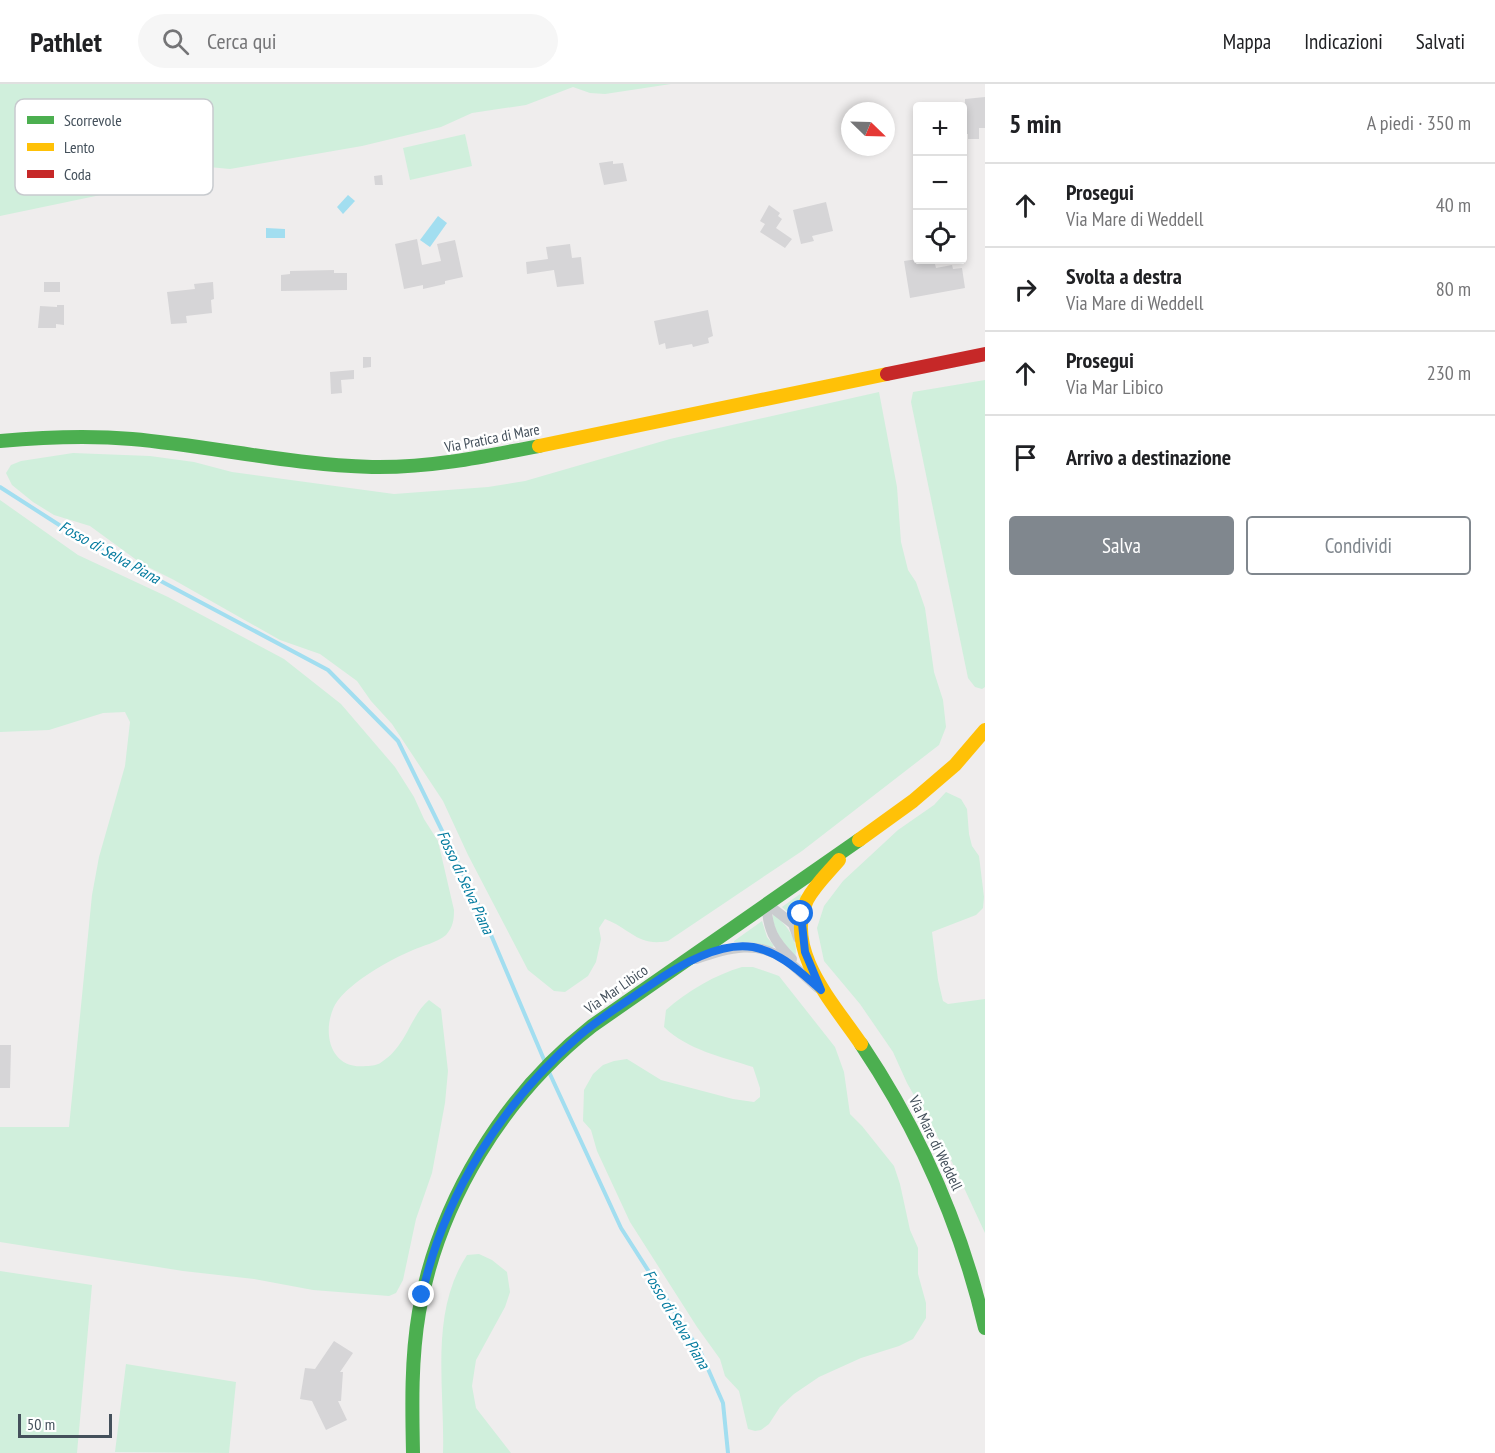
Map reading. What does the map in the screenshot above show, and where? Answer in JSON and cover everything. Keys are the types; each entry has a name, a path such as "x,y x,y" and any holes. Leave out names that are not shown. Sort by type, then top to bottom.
{"street":[{"name":"Via Pratica di Mare","path":"0,441 59,435 115,436 329,464 382,467 422,466 489,456 985,354"},
{"name":"Via Mar Libico","path":"413,1453 415,1339 422,1295 436,1244 451,1205 471,1167 503,1120 535,1080 562,1052 606,1015 931,787 955,765 985,730"},
{"name":"Via Mare di Weddell","path":"850,846 814,887 803,906 802,928 809,966 821,990 858,1040 920,1141 956,1226 970,1266 985,1328"},
{"path":"766,903 793,924 801,948 821,990"},
{"path":"766,903 771,934 779,946 821,990"},
{"name":"Via Mare di Weddell","path":"681,964 726,948 754,947 786,960 821,990"}],"green space":[{"path":"0,84 671,84 605,94 590,93 573,87 526,105 472,113 441,127 362,146 230,169 213,167 213,99 15,99 15,195 100,195 0,216"},
{"path":"465,134 472,166 410,180 403,148"},
{"path":"985,380 985,687 982,689 975,687 968,678 911,402 913,392"},
{"path":"879,392 897,487 901,542 908,570 916,582 925,608 934,672 943,700 946,727 939,745 802,851 668,941 649,942 605,919 599,928 601,939 596,962 588,976 565,992 554,991 528,970 468,855 443,801 392,724 357,681 320,654 280,640 142,564 90,526 54,515 12,485 6,473 11,465 21,461 73,453 150,456 194,462 232,472 394,494 488,487 525,481 670,439"},
{"path":"0,500 78,555 168,597 284,659 341,704 395,767 438,841 454,910 450,929 439,940 392,960 356,983 338,1000 330,1019 330,1040 338,1057 354,1066 373,1065 381,1062 398,1047 417,1014 429,1000 441,1009 448,1071 445,1103 432,1173 416,1219 403,1280 396,1293 389,1296 313,1290 254,1279 183,1271 0,1242 0,1127 69,1127 92,895 99,857 125,766 130,722 125,712 103,713 49,730 0,732"},
{"path":"946,792 961,799 967,809 972,846 979,856 984,897 983,908 976,915 932,932 943,1001 948,1004 985,999 985,1233 952,1162 907,1083 893,1052 860,1004 824,961 817,928 824,906 843,881 898,830 934,805"},
{"path":"800,894 802,896 793,917 782,907"},
{"path":"773,914 783,922 794,939 795,958 774,926"},
{"path":"762,921 767,937 774,946 771,948 750,942 734,942 734,941"},
{"path":"742,967 753,967 779,976 835,1047 844,1072 850,1114 894,1166 910,1230 918,1248 918,1274 926,1303 926,1318 913,1339 861,1358 819,1377 780,1407 769,1424 755,1431 748,1429 739,1391 725,1376 720,1359 630,1222 597,1151 591,1130 583,1121 584,1090 593,1074 603,1065 627,1059 661,1080 733,1099 754,1102 760,1097 760,1088 753,1067 695,1047 673,1035 664,1027 666,1010 674,1003 712,979"},
{"path":"479,1254 492,1260 507,1272 510,1292 505,1307 476,1360 472,1386 476,1408 511,1453 443,1453 443,1326 455,1277 467,1255"},
{"path":"0,1271 92,1285 77,1453 0,1453"},
{"path":"126,1364 236,1382 229,1453 115,1452"}],"water":[{"path":"348,195 355,201 343,214 337,207"},
{"path":"438,216 447,223 430,247 420,240"},
{"path":"266,228 285,229 285,238 266,238"}],"building":[{"path":"985,97 985,128 979,128 979,139 968,139 965,99"},
{"path":"613,161 613,164 623,163 627,181 604,185 599,163"},
{"path":"382,175 383,185 375,185 374,176"},
{"path":"826,202 833,231 812,236 814,241 801,244 793,210"},
{"path":"769,205 780,213 778,216 782,219 776,228 792,239 785,248 760,232 765,224 760,221"},
{"path":"417,239 422,265 441,261 437,244 455,240 463,277 423,289 423,285 404,289 395,244"},
{"path":"570,244 572,258 581,257 584,284 557,287 554,270 527,274 526,262 548,259 546,247"},
{"path":"913,260 913,264 935,264 936,268 952,265 953,269 962,268 965,288 910,298 904,261"},
{"path":"334,270 334,273 347,273 347,290 281,291 281,275 290,274 290,271"},
{"path":"44,282 60,282 60,292 44,292"},
{"path":"213,282 212,313 186,316 187,323 171,324 167,292 195,289 194,284"},
{"path":"57,305 64,305 64,325 56,324 56,328 38,328 40,306 57,307"},
{"path":"708,310 713,336 708,338 709,343 666,349 665,343 659,345 654,321"},
{"path":"363,357 371,357 371,367 363,368"},
{"path":"354,370 354,379 341,380 342,393 331,394 330,372"},
{"path":"0,1045 11,1045 10,1088 0,1088"},
{"path":"334,1341 353,1353 340,1372 343,1372 341,1401 338,1401 347,1420 326,1430 312,1401 300,1399 305,1368 315,1369"}],"waterway":[{"name":"Fosso di Selva Piana","path":"0,487 78,537 328,670 398,741 477,902 545,1062"},
{"name":"Fosso di Selva Piana","path":"549,1072 621,1228 701,1353 723,1403 728,1453"}],"traffic: fast":[{"path":"0,441 66,437 115,438 162,442 312,463 372,467 435,464 539,446"},
{"path":"413,1453 413,1365 419,1312 429,1271 442,1230 459,1191 503,1118 530,1085 592,1026 859,840"},
{"path":"861,1044 902,1111 936,1180 964,1253 985,1328"}],"traffic: slow":[{"path":"539,446 887,374"},
{"path":"859,840 913,801 955,765 985,730"},
{"path":"839,860 807,900 801,919 802,939 815,976 861,1044"}],"traffic: jam":[{"path":"887,374 985,354"}],"route":[{"path":"422,1295 442,1227 464,1179 486,1143 511,1109 562,1052 606,1015 681,964 726,948 754,947 775,954 786,960 821,990 805,952 801,914"}]}
